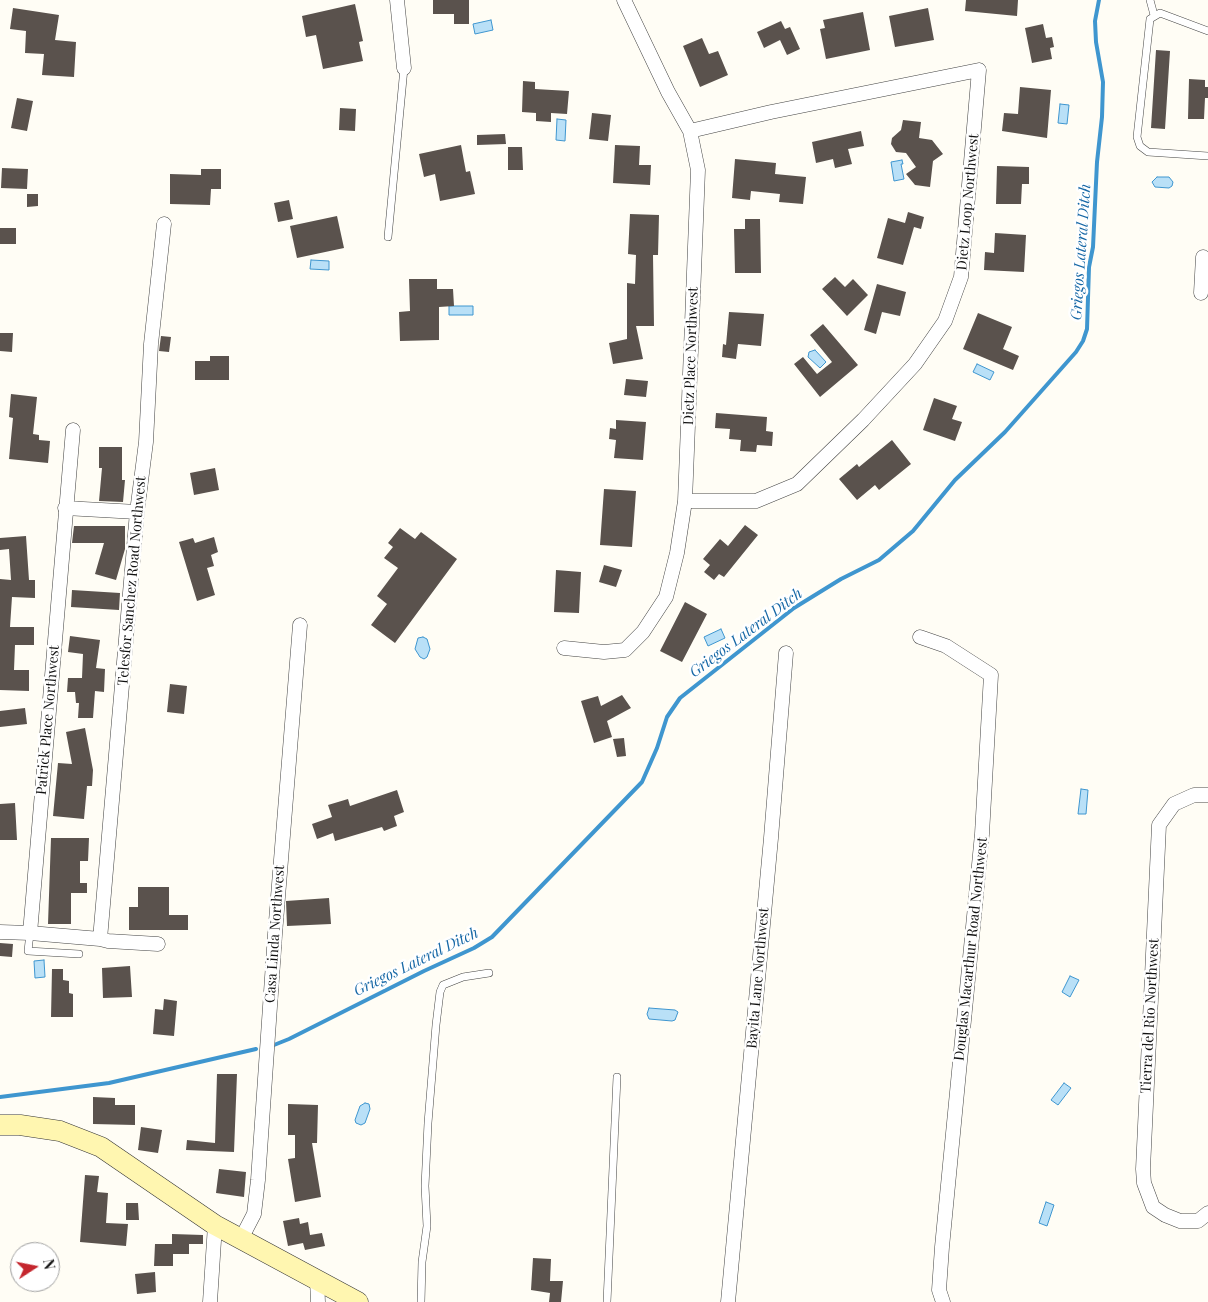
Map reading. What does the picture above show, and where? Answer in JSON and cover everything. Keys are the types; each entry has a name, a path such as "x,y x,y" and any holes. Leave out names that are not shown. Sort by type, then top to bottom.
{"street":[{"path":"396,0 404,68"},
{"name":"Dietz Place Northwest","path":"564,648 604,652 625,650 643,632 666,597 677,553 685,501 698,170 690,131 668,92 624,0"},
{"name":"Dietz Loop Northwest","path":"685,501 756,501 797,484 863,420 915,364 945,321 961,277 979,70 771,112 690,131"},
{"name":"Telesfor Sanchez Road Northwest","path":"100,939 138,512 146,442 152,326 164,224"},
{"path":"1201,293 1205,275 1203,257"},
{"name":"Patrick Place Northwest","path":"30,933 73,430"},
{"path":"65,508 138,512"},
{"name":"Casa Linda Northwest","path":"241,1239 254,1214 258,1180 274,934 300,625"},
{"name":"Douglas Macarthur Road Northwest","path":"920,637 946,646 991,675 982,834 942,1247 939,1290 943,1302"},
{"name":"Bayita Lane Northwest","path":"728,1302 772,828 786,653"},
{"name":"Tierra del Rio Northwest","path":"1208,796 1194,795 1174,804 1159,825 1143,1169 1144,1182 1153,1207 1165,1215 1180,1221 1198,1221 1208,1213"},
{"path":"0,932 158,944"},
{"path":"0,1125 20,1125 60,1130 101,1147 215,1224 358,1302"},
{"path":"210,1302 215,1224"},
{"path":"317,1280 318,1302"}],"lane":[{"path":"1150,0 1154,15"},
{"path":"1208,31 1160,13 1150,19 1137,137 1140,146 1148,152 1208,156"},
{"path":"388,237 404,68"},
{"path":"30,933 28,951 80,954"},
{"path":"421,1302 422,1262 427,1226 425,1186 428,1123 440,992 443,985 462,977 489,973"},
{"path":"607,1302 617,1077"}],"water":[{"path":"491,20 493,30 475,34 473,24"},
{"path":"1060,104 1069,105 1067,124 1058,123"},
{"path":"557,119 566,120 565,141 556,140"},
{"path":"902,160 904,179 894,181 891,162"},
{"path":"1157,177 1169,177 1173,182 1172,186 1169,188 1155,187 1152,182"},
{"path":"311,260 329,261 329,270 310,269"},
{"path":"449,306 473,306 473,315 449,315"},
{"path":"815,350 826,362 820,368 808,357 809,352"},
{"path":"977,364 994,372 990,380 973,372"},
{"path":"721,629 725,638 708,646 704,637"},
{"path":"423,637 427,639 430,649 427,657 424,659 420,657 415,649 418,638"},
{"path":"1081,789 1088,790 1086,814 1078,814"},
{"path":"44,960 45,977 35,978 34,961"},
{"path":"1070,976 1079,980 1070,997 1062,992"},
{"path":"649,1008 675,1010 678,1012 675,1020 672,1021 649,1019 647,1014"},
{"path":"1064,1083 1071,1088 1058,1105 1051,1100"},
{"path":"365,1103 369,1104 370,1109 365,1123 361,1125 356,1123 355,1120 360,1106"},
{"path":"1046,1202 1054,1205 1047,1226 1039,1223"}],"building":[{"path":"433,0 469,0 469,24 454,24 454,14 433,14"},
{"path":"966,0 1018,0 1017,16 965,11"},
{"path":"355,4 363,41 359,42 363,61 323,69 316,35 306,37 302,16"},
{"path":"13,8 59,15 55,40 76,42 74,77 42,75 44,54 25,53 26,31 10,29"},
{"path":"928,8 934,40 895,47 889,16"},
{"path":"863,12 870,50 826,59 820,29 825,28 823,20"},
{"path":"781,21 785,29 790,27 800,49 787,55 780,40 764,48 757,32"},
{"path":"1043,24 1046,38 1052,37 1054,47 1050,48 1052,59 1032,63 1025,28"},
{"path":"702,38 709,54 718,51 728,75 700,87 683,46"},
{"path":"1156,50 1170,51 1165,129 1151,128"},
{"path":"1189,79 1205,80 1205,87 1208,87 1208,98 1205,98 1204,119 1188,119"},
{"path":"523,81 535,82 535,89 569,91 567,114 551,113 551,122 536,121 536,113 522,112"},
{"path":"1020,87 1051,90 1047,138 1002,131 1004,113 1018,114"},
{"path":"17,98 33,101 27,131 11,128"},
{"path":"340,108 356,109 355,131 339,130"},
{"path":"592,113 611,115 608,141 589,139"},
{"path":"903,120 921,122 919,138 932,140 943,154 933,161 930,187 915,185 906,174 916,167 906,153 896,152 891,144 892,138 901,130"},
{"path":"861,131 864,146 848,149 852,164 835,168 833,159 816,163 812,142"},
{"path":"505,134 506,144 477,145 477,135"},
{"path":"461,145 466,172 470,171 475,194 440,201 435,174 424,177 419,154"},
{"path":"615,145 640,146 639,165 651,165 650,185 613,183"},
{"path":"508,147 522,147 523,170 508,170"},
{"path":"735,159 776,163 775,174 806,177 803,204 779,202 780,194 751,191 750,200 732,198"},
{"path":"997,166 1029,167 1029,184 1022,184 1021,204 996,204"},
{"path":"2,168 28,169 27,189 1,188"},
{"path":"201,169 221,169 221,189 211,189 210,205 170,204 170,174 201,175"},
{"path":"27,194 38,194 38,206 27,207"},
{"path":"289,200 293,219 278,222 274,203"},
{"path":"908,212 924,217 921,229 914,227 903,265 877,258 888,218 905,223"},
{"path":"630,214 659,215 658,255 653,255 654,326 636,326 643,359 613,364 609,343 627,339 627,283 635,284 636,255 628,254"},
{"path":"337,216 344,248 297,258 290,226"},
{"path":"745,219 760,219 761,273 735,273 734,229 745,229"},
{"path":"0,228 16,228 16,244 0,244"},
{"path":"995,233 1026,235 1024,272 984,270 985,252 994,253"},
{"path":"835,277 845,287 853,279 868,295 847,316 822,289"},
{"path":"409,279 437,279 437,289 453,289 454,306 439,307 439,340 400,341 399,312 410,311"},
{"path":"877,284 906,292 900,316 882,312 876,334 864,330"},
{"path":"729,312 764,314 761,346 738,344 736,359 722,357 723,344 726,345"},
{"path":"978,313 1012,327 1003,349 1019,356 1013,370 963,349"},
{"path":"823,324 858,365 820,397 794,364 803,357 817,374 832,362 810,335"},
{"path":"0,333 13,333 12,352 0,351"},
{"path":"161,336 171,337 169,352 159,351"},
{"path":"210,356 229,356 229,380 195,380 195,361 210,361"},
{"path":"626,379 648,381 646,397 624,395"},
{"path":"11,394 37,397 33,434 39,435 39,440 50,441 48,463 9,459 13,418 9,417"},
{"path":"934,398 957,406 952,419 962,422 955,441 923,430"},
{"path":"716,413 767,417 766,431 773,432 772,446 757,445 756,452 740,451 741,440 729,439 730,429 715,428"},
{"path":"616,420 646,422 643,460 614,458 616,440 609,439 610,428 616,429"},
{"path":"892,440 911,464 879,490 875,485 857,500 839,479 857,464 859,467"},
{"path":"99,447 122,447 122,480 125,480 123,502 99,501 102,468 99,468"},
{"path":"215,468 219,490 194,495 190,473"},
{"path":"604,489 636,491 632,547 600,545"},
{"path":"745,525 758,535 724,577 719,574 714,580 704,572 710,565 703,559 720,539 728,546"},
{"path":"74,526 125,526 125,549 116,580 95,574 104,543 72,543"},
{"path":"400,528 415,539 421,532 457,559 395,643 371,625 387,604 377,596 398,568 384,558 393,547 388,543"},
{"path":"26,536 29,580 35,580 35,598 12,597 10,627 34,627 34,645 15,645 14,670 29,670 29,691 0,690 0,579 11,580 9,549 0,550 0,538"},
{"path":"214,537 218,552 211,555 214,566 207,568 215,595 197,601 179,542 193,538 195,543"},
{"path":"604,565 622,570 616,587 599,582"},
{"path":"556,570 581,572 579,613 554,612"},
{"path":"72,590 120,593 119,610 71,607"},
{"path":"685,602 707,614 682,662 660,651"},
{"path":"70,636 100,640 96,668 105,669 104,692 95,691 93,718 78,718 79,703 76,703 75,692 67,692 68,678 82,678 83,654 68,652"},
{"path":"170,684 187,686 184,714 167,712"},
{"path":"622,695 631,708 607,721 612,737 594,743 581,701 598,696 601,706"},
{"path":"25,708 27,724 0,727 0,711"},
{"path":"85,728 93,770 92,786 87,786 84,819 53,816 58,763 72,764 66,732"},
{"path":"624,738 626,756 617,757 613,739"},
{"path":"397,790 404,812 394,816 397,826 384,831 382,827 335,841 333,833 317,839 312,824 332,817 328,805 348,799 350,806"},
{"path":"15,803 17,840 0,840 0,804"},
{"path":"51,838 89,838 88,861 80,861 80,883 87,883 87,893 71,893 71,924 48,924"},
{"path":"138,887 169,887 169,915 188,915 188,930 129,930 129,907 138,907"},
{"path":"329,898 331,924 287,926 286,901"},
{"path":"0,943 13,944 12,957 0,956"},
{"path":"130,966 132,997 103,998 102,968"},
{"path":"52,969 63,969 63,980 69,981 69,993 73,994 73,1017 51,1017"},
{"path":"164,999 177,1001 174,1036 153,1034 155,1009 163,1010"},
{"path":"217,1074 237,1074 234,1152 186,1150 187,1140 215,1143"},
{"path":"93,1097 115,1098 115,1105 135,1105 135,1125 93,1124"},
{"path":"288,1104 318,1105 317,1143 312,1143 321,1197 295,1202 288,1159 295,1158 295,1135 288,1135"},
{"path":"141,1127 162,1130 158,1153 138,1150"},
{"path":"219,1169 246,1172 244,1197 216,1193"},
{"path":"85,1175 99,1176 97,1192 108,1193 106,1223 128,1224 126,1246 80,1242"},
{"path":"126,1203 138,1203 139,1220 126,1220"},
{"path":"299,1218 300,1224 308,1222 310,1235 322,1233 325,1246 305,1250 303,1243 288,1246 283,1221"},
{"path":"172,1234 203,1235 203,1244 189,1244 189,1254 173,1254 173,1266 154,1266 155,1244 172,1244"},
{"path":"533,1258 551,1259 550,1281 563,1281 561,1302 549,1302 550,1293 531,1290"},
{"path":"155,1272 156,1292 137,1294 135,1274"}],"waterway":[{"name":"Griegos Lateral Ditch","path":"274,1045 474,948 492,937 642,782 657,748 667,717 680,698 794,608 841,579 879,560 913,531 955,480 1005,432 1076,352 1083,341 1087,329 1089,267 1093,247 1097,162 1102,117 1103,82 1096,42 1095,21 1099,0"},
{"name":"Griegos Lateral Ditch","path":"0,1097 109,1083 256,1049"}]}
